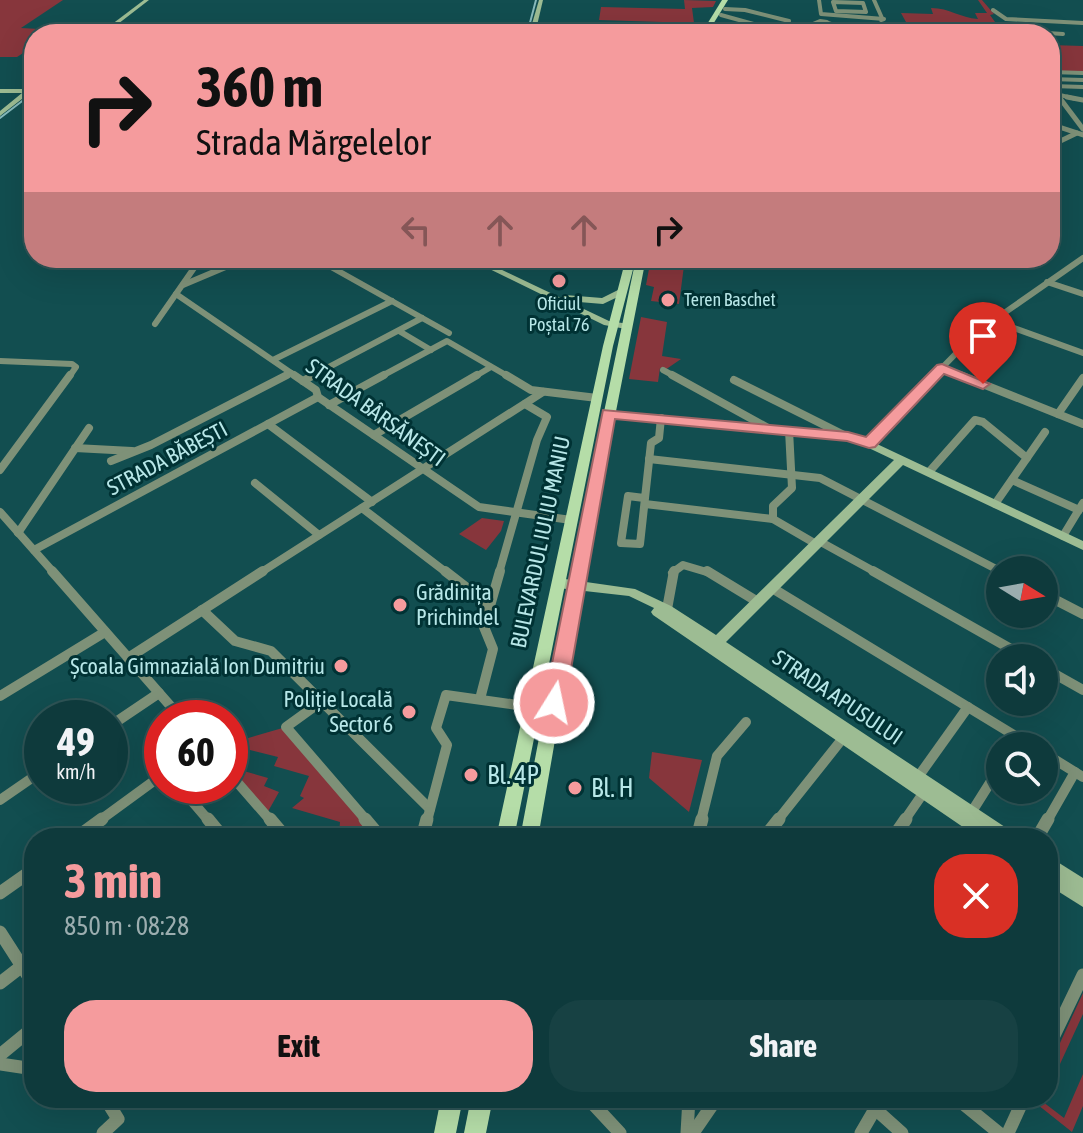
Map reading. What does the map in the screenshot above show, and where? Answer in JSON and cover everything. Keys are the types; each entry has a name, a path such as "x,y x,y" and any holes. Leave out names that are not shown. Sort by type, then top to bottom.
{"main road":[{"path":"115,24 147,0"},
{"path":"535,24 541,0"},
{"path":"714,24 726,5"},
{"path":"714,24 726,5"},
{"path":"0,89 24,90"},
{"path":"0,114 24,97"},
{"path":"0,121 24,98"},
{"path":"500,268 620,323"},
{"path":"500,268 620,323"},
{"name":"BULEVARDUL IULIU MANIU","path":"531,828 608,413 629,268"},
{"name":"BULEVARDUL IULIU MANIU","path":"507,828 597,398 638,268"},
{"path":"565,298 603,301 623,291"},
{"path":"608,413 848,437 869,443 1083,546"},
{"path":"714,646 902,459"},
{"name":"STRADA APUSULUI","path":"558,583 640,596 918,785"},
{"name":"STRADA APUSULUI","path":"714,646 843,738 991,828"},
{"name":"STRADA APUSULUI","path":"969,816 982,828"},
{"path":"1058,871 1083,887"},
{"path":"1058,883 1083,899"},
{"path":"445,1133 450,1108"},
{"path":"475,1133 480,1108"}],"street":[{"path":"819,0 821,14 851,14 866,12 864,3 848,1 833,2 834,10 851,14 881,19 874,0"},
{"path":"848,1 851,14"},
{"path":"742,10 752,4"},
{"path":"726,5 789,21"},
{"path":"726,5 761,24"},
{"path":"993,10 1006,19 1083,23"},
{"path":"1060,72 1083,73"},
{"path":"1060,82 1083,80"},
{"path":"1060,84 1083,87"},
{"path":"1060,95 1080,121 1081,132"},
{"path":"1060,96 1083,100"},
{"path":"1060,127 1081,132"},
{"path":"1060,141 1081,132"},
{"path":"869,443 977,332 1083,258"},
{"path":"155,324 194,268"},
{"path":"182,285 223,268"},
{"path":"334,268 422,318 528,389 597,398"},
{"path":"1047,282 1083,294"},
{"name":"STRADA BÂRSĂNEȘTI","path":"176,294 316,390 318,397 329,405 479,507 571,520"},
{"path":"273,360 392,301"},
{"path":"303,381 422,318"},
{"path":"992,320 1083,353"},
{"path":"399,331 431,350"},
{"path":"329,405 450,337"},
{"path":"0,361 72,364 76,367 0,470"},
{"path":"374,435 491,367"},
{"path":"942,368 1083,424"},
{"path":"663,370 768,428"},
{"path":"111,461 291,373"},
{"path":"1058,414 1083,378"},
{"path":"734,380 848,437"},
{"path":"128,658 543,392"},
{"name":"STRADA BĂBEȘTI","path":"34,550 318,397"},
{"path":"480,699 493,649 484,627 515,513 547,417 525,404"},
{"path":"661,418 659,438 651,443 644,501 640,544 623,544 628,496 644,501 773,519 1002,644"},
{"path":"929,472 975,420 983,422 1027,458"},
{"path":"268,424 490,606"},
{"path":"18,533 89,428"},
{"path":"773,519 773,506 792,488 789,430"},
{"path":"995,504 1045,432"},
{"path":"75,448 135,451"},
{"path":"649,459 820,478 986,564"},
{"path":"1012,480 1081,506 1063,536"},
{"path":"255,483 319,535"},
{"path":"2,519 34,550 165,700"},
{"path":"664,612 672,573 683,565 703,569 758,602"},
{"path":"772,588 968,707 1002,732"},
{"path":"1058,601 1083,614"},
{"path":"202,610 235,641 271,651 430,809"},
{"path":"0,696 105,632"},
{"path":"1058,676 1083,690"},
{"path":"128,714 159,693"},
{"path":"425,828 447,745 436,728 446,695 532,707"},
{"path":"322,701 286,727 372,828"},
{"path":"898,828 918,785 968,707"},
{"path":"699,828 717,756 746,722"},
{"path":"772,828 843,738"},
{"path":"1044,828 1079,774 1058,761"},
{"path":"0,800 24,783"},
{"path":"90,828 144,788"},
{"path":"969,816 986,789"},
{"path":"248,795 277,828"},
{"path":"195,804 215,828"},
{"path":"0,893 24,877"},
{"path":"0,932 24,969"},
{"path":"0,983 22,966"},
{"path":"1058,1027 1083,975"},
{"path":"0,1055 24,1035"},
{"path":"0,1064 24,1068"},
{"path":"103,1133 118,1119 111,1108"},
{"path":"597,1108 620,1133"},
{"path":"689,1108 690,1133"},
{"path":"690,1133 709,1108"},
{"path":"968,1108 999,1133"},
{"path":"1008,1133 1019,1108"},
{"path":"861,1133 875,1109 902,1133"}],"shaded area":[{"path":"0,0 63,0 21,28 24,28 24,52 17,57 0,57"},
{"path":"684,0 716,1 713,7 692,8 694,23 599,20 601,7 685,9"},
{"path":"978,0 982,0 994,14 990,15 996,24 916,24 906,22 901,13 933,14 931,8 938,8 978,19 975,13 987,13"},
{"path":"1060,45 1083,46 1083,73 1060,72"},
{"path":"649,268 684,268 679,304 651,301 654,287 646,285"},
{"path":"641,317 667,322 662,356 681,359 665,370 660,368 658,382 629,379"},
{"path":"482,518 504,521 501,531 486,550 459,534"},
{"path":"286,727 368,828 340,828 340,822 292,808 304,798 300,796 309,776 274,766 278,757 248,750 248,738"},
{"path":"652,752 702,760 689,812 649,778"},
{"path":"248,772 268,778 264,786 279,792 266,815 248,794"},
{"path":"1083,993 1083,1014 1058,1068 1058,1047"},
{"path":"1083,1074 1083,1106 1072,1132 1042,1108 1051,1108 1064,1118"}],"tram line":[{"path":"530,24 536,0"},
{"path":"0,118 24,100"}],"place":[{"name":"Oficiul Poștal 76","path":"559,281"},
{"name":"Teren Baschet","path":"668,300"},
{"name":"Grădinița Prichindel","path":"400,605"},
{"name":"Școala Gimnazială Ion Dumitriu","path":"341,666"},
{"name":"Poliție Locală Sector 6","path":"409,712"},
{"name":"Bl. 4P","path":"471,775"},
{"name":"Bl. H","path":"575,788"}],"route":[{"path":"554,703 608,413 848,437 869,443 942,368 983,384"}]}
